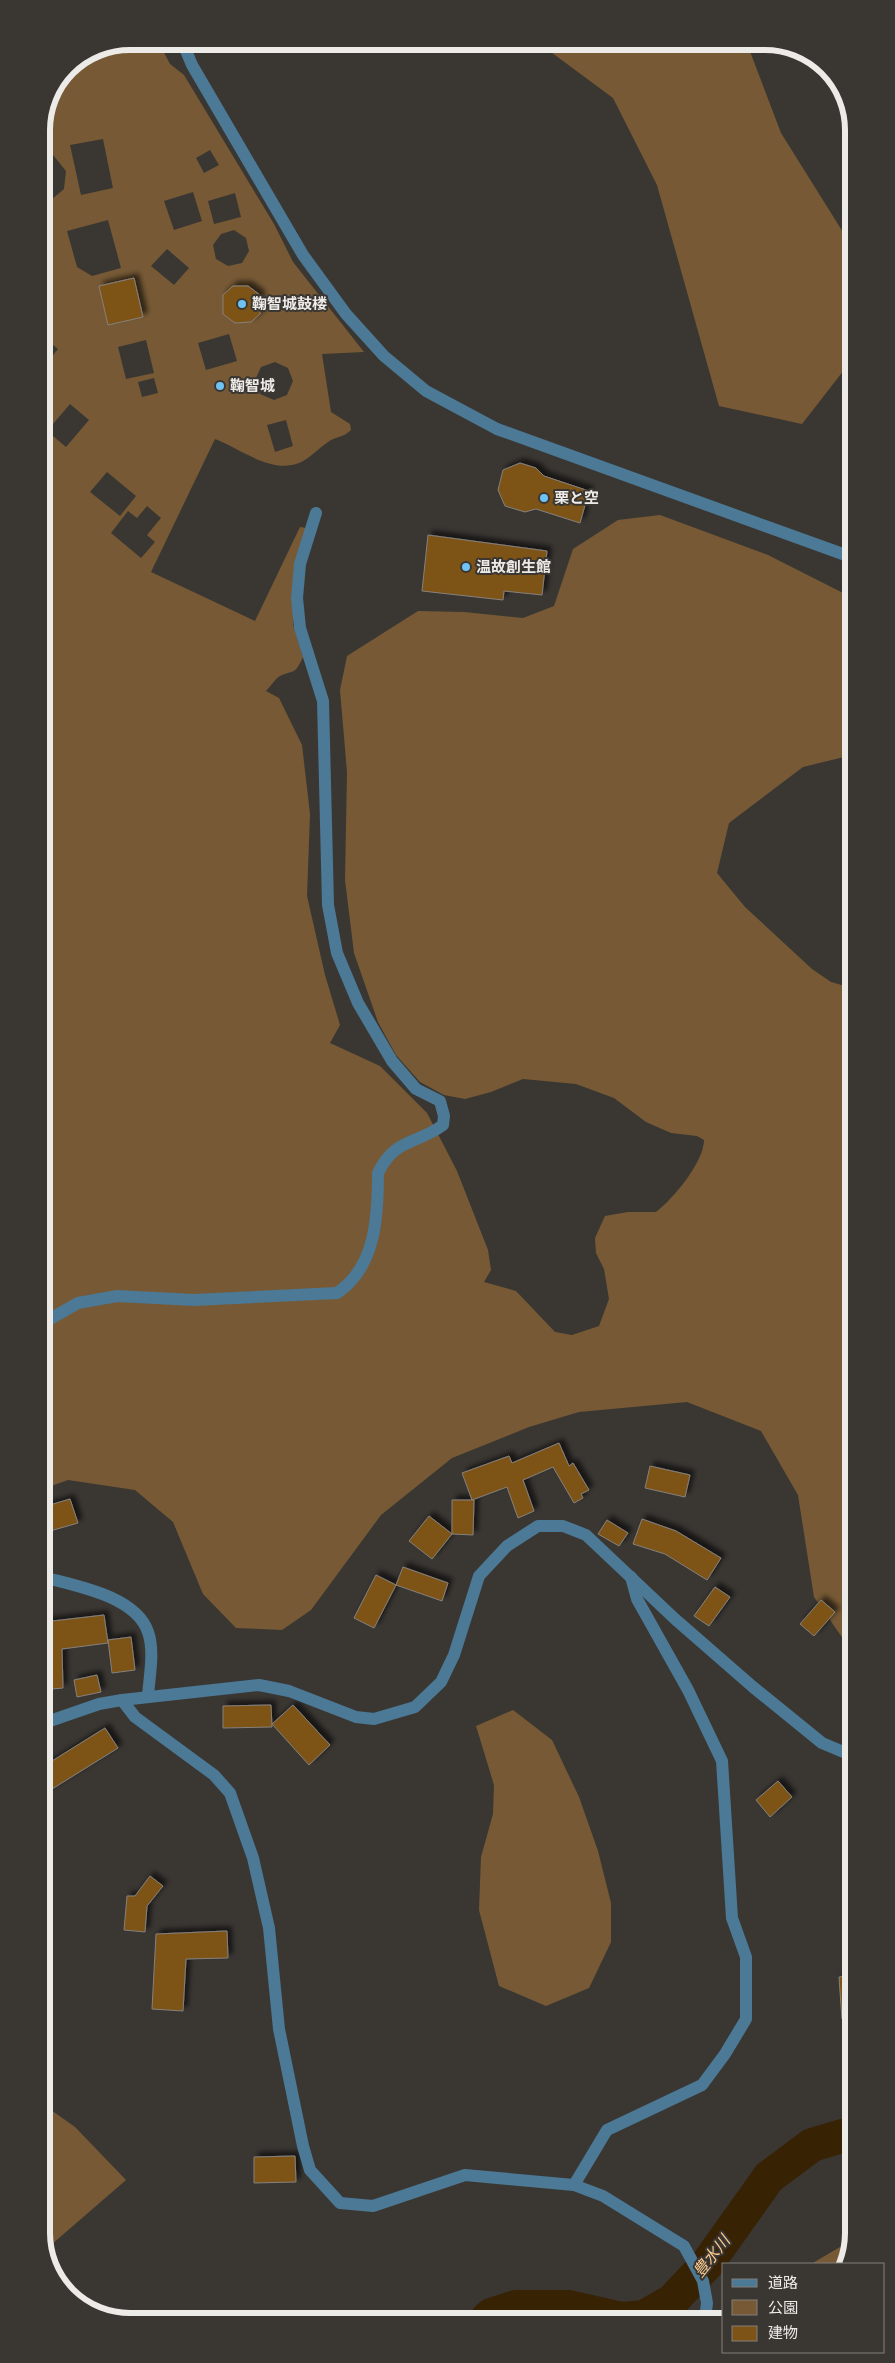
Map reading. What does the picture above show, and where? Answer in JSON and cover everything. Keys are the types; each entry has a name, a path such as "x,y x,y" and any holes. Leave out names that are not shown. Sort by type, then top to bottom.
{"street":[{"path":"186,50 192,65 303,255 346,314 384,356 426,391 497,429 845,555"},
{"path":"50,1319 78,1303 117,1296 194,1300 337,1293 348,1286 356,1274 374,1236 378,1173 383,1164 390,1153 405,1144 433,1132 443,1125 444,1116 440,1101 416,1089 392,1061 358,1003 337,953 328,905 323,701 300,628 297,598 300,564 316,513"},
{"path":"50,1721 99,1704 122,1700 259,1685 289,1691 331,1709 356,1717 374,1719 415,1707 441,1682 454,1655 479,1576 507,1546 538,1526 563,1526 586,1535 675,1619 799,1724 822,1743 845,1753"},
{"path":"574,2185 607,2130 702,2084 725,2054 746,2019 746,1957 732,1918 722,1761 688,1690 637,1599 631,1577"},
{"path":"50,1579 83,1587 117,1600 138,1614 148,1632 150,1649 148,1697"},
{"path":"122,1700 135,1716 214,1775 230,1793 254,1858 269,1928 279,2029 303,2146 310,2170 340,2203 373,2206 465,2175 574,2185 603,2196 684,2246 703,2281 707,2303 706,2313"}],"green space":[{"path":"130,50 163,50 170,64 184,75 274,224 293,262 364,352 322,354 331,412 350,424 351,430 328,442 303,461 288,466 267,463 215,439 151,572 255,621 300,527 306,528 294,574 293,625 303,657 296,670 278,677 266,691 279,698 302,745 310,814 307,896 325,975 340,1025 330,1043 380,1066 427,1113 457,1171 488,1250 491,1270 484,1282 516,1291 555,1332 572,1335 599,1326 609,1299 604,1269 596,1253 595,1238 605,1216 628,1212 656,1212 679,1189 693,1169 703,1149 704,1140 697,1136 671,1133 646,1122 614,1098 576,1084 523,1079 491,1092 465,1099 444,1095 420,1082 396,1055 378,1022 354,953 345,880 347,772 340,690 347,656 418,611 464,612 523,618 554,606 573,549 618,520 660,515 768,555 845,594 845,757 803,767 729,823 717,873 745,907 812,969 831,982 845,986 845,1642 814,1597 798,1495 761,1431 687,1402 579,1412 529,1427 452,1458 381,1515 311,1610 282,1630 236,1628 203,1594 173,1522 135,1490 68,1480 50,1486 50,434 66,447 89,420 70,404 50,427 50,359 58,349 50,342 50,200 64,189 66,171 50,151 50,124 58,94 66,81 77,70 104,54","holes":["103,139 113,188 81,195 70,145","210,150 219,165 204,173 196,158","193,192 202,221 174,230 164,201","235,193 241,217 214,224 208,201","108,220 121,268 92,276 77,267 67,231","234,230 246,238 249,251 242,263 228,266 216,259 213,245 221,234","167,249 189,268 174,285 151,266","229,334 237,361 206,370 198,343","146,340 154,373 126,379 118,347","275,362 288,368 293,381 287,395 274,400 260,394 255,380 261,367","154,378 158,393 142,397 138,382","286,420 293,446 275,452 267,425","107,472 136,496 120,516 90,492","147,506 161,518 147,535 155,542 141,558 111,533 128,511 137,518"]},
{"path":"548,50 749,50 781,133 845,235 845,369 802,424 719,406 657,185 613,98"},
{"path":"513,1710 552,1740 579,1797 598,1851 611,1903 611,1942 589,1988 546,2006 499,1986 479,1910 481,1857 493,1814 494,1785 476,1726"},
{"path":"50,2109 75,2127 126,2180 51,2245"},
{"path":"844,2245 839,2263 813,2263"}],"building":[{"path":"134,278 143,317 108,325 99,286"},
{"name":"鞠智城鼓楼","path":"233,286 248,286 260,295 260,314 251,322 235,323 223,314 223,295"},
{"name":"栗と空","path":"520,463 536,468 544,476 589,491 580,523 536,509 525,512 505,506 498,490 503,470"},
{"name":"温故創生館","path":"428,535 547,551 542,595 504,591 503,600 422,591"},
{"path":"559,1443 569,1466 573,1463 589,1490 581,1494 583,1498 574,1503 553,1467 523,1480 534,1511 518,1518 507,1487 472,1500 462,1473 509,1456 512,1463"},
{"path":"650,1466 690,1475 685,1497 645,1488"},
{"path":"70,1499 78,1523 50,1531 50,1505"},
{"path":"452,1500 474,1500 473,1535 452,1534"},
{"path":"429,1516 452,1534 432,1559 409,1541"},
{"path":"642,1519 676,1531 721,1558 707,1580 665,1554 633,1544"},
{"path":"607,1520 628,1533 619,1546 598,1534"},
{"path":"403,1567 448,1583 442,1601 396,1585"},
{"path":"376,1575 396,1585 374,1628 354,1618"},
{"path":"715,1587 730,1597 709,1626 694,1616"},
{"path":"821,1600 835,1612 814,1636 800,1624"},
{"path":"104,1615 108,1643 62,1649 63,1688 52,1689 50,1682 50,1621"},
{"path":"131,1637 135,1670 112,1673 108,1640"},
{"path":"97,1675 101,1692 77,1697 74,1680"},
{"path":"271,1705 272,1727 223,1728 223,1706"},
{"path":"293,1705 330,1745 309,1765 272,1724"},
{"path":"105,1728 118,1748 50,1790 50,1762"},
{"path":"778,1781 792,1797 770,1817 756,1800"},
{"path":"150,1876 163,1886 147,1906 145,1932 124,1930 127,1896 135,1896"},
{"path":"227,1931 228,1958 186,1959 183,2011 152,2009 156,1934"},
{"path":"845,1976 845,2019 842,2019 839,1977"},
{"path":"295,2156 296,2182 254,2183 254,2157"}],"waterway":[{"name":"豊水川","path":"651,2313 672,2301 707,2264 769,2177 812,2145 845,2136"},
{"name":"豊水川","path":"497,2313 516,2307 569,2307 596,2313"}],"place":[{"name":"鞠智城鼓楼","path":"242,304"},
{"name":"鞠智城","path":"220,386"},
{"name":"栗と空","path":"544,498"},
{"name":"温故創生館","path":"466,567"}]}
